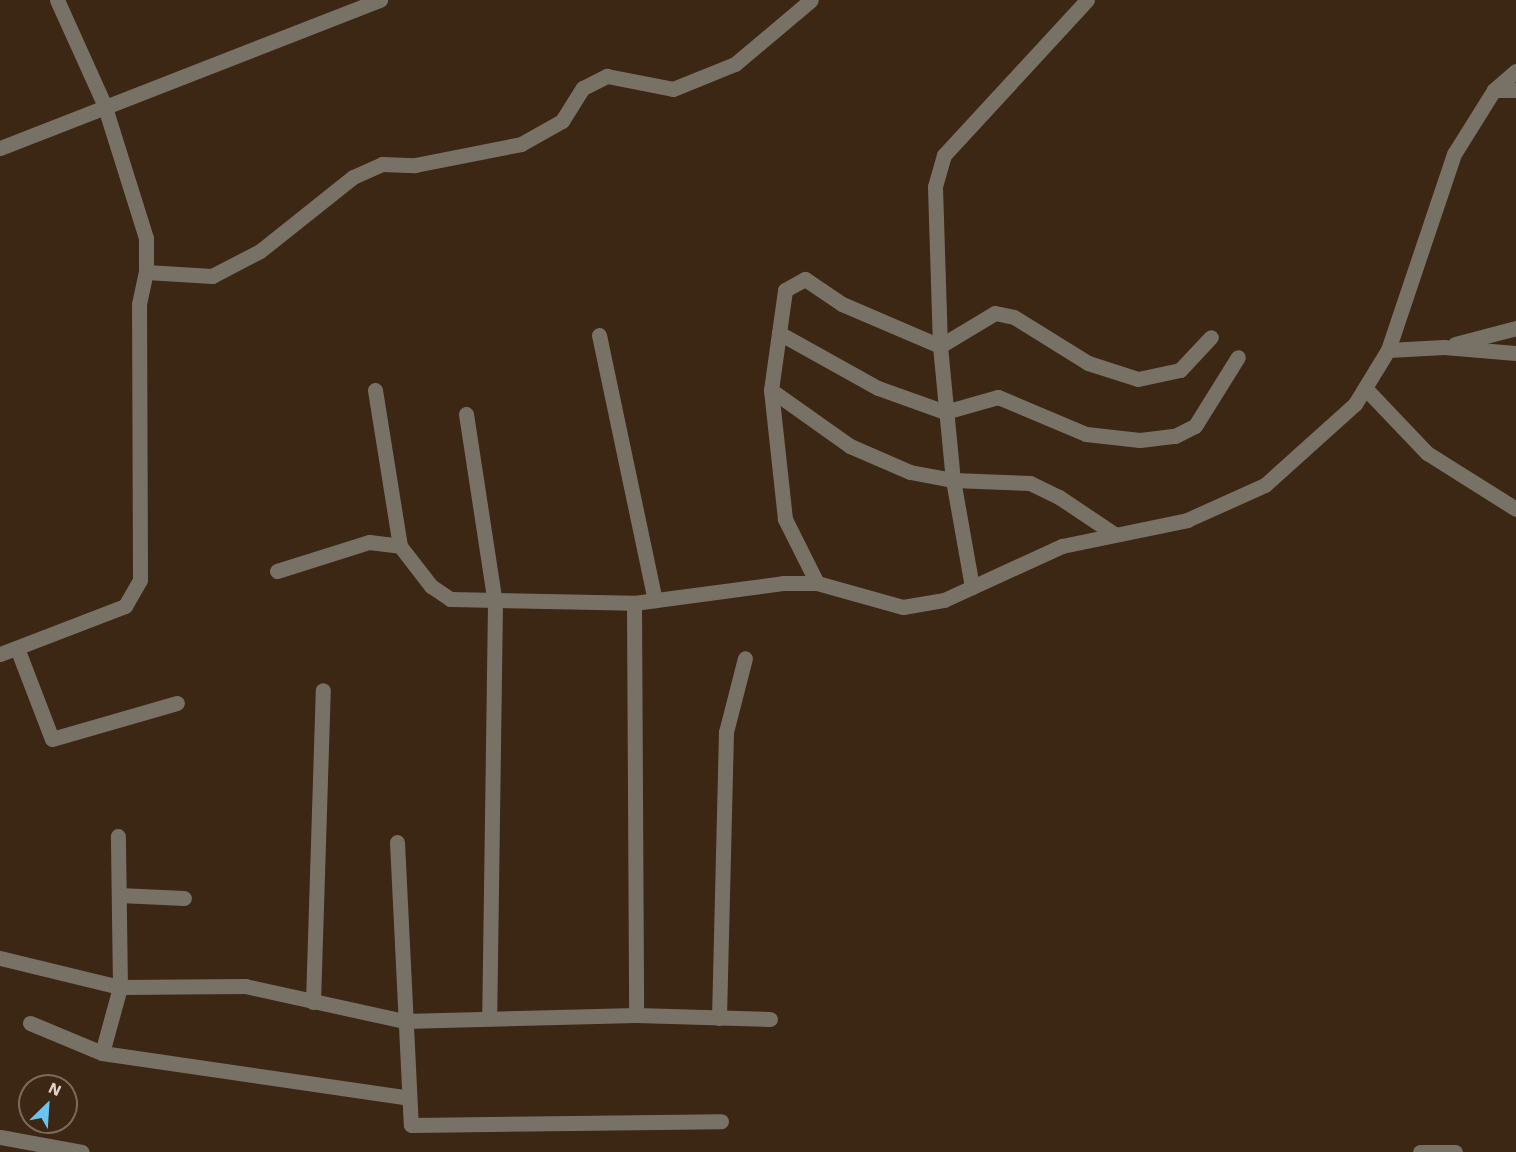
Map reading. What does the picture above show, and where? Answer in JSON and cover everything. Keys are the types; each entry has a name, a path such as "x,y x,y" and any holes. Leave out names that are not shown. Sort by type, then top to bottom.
{"street":[{"path":"0,654 126,606 140,580 139,304 146,272 146,238 104,104 57,0"},
{"path":"0,148 104,104 380,0"},
{"path":"146,272 212,276 260,251 353,177 382,164 415,165 522,144 562,121 583,88 607,76 673,89 715,73 735,64 811,0"},
{"path":"972,587 953,480 945,412 940,346 935,187 944,155 1087,0"},
{"path":"375,390 400,546 431,586 450,599 495,603 634,603 783,583 817,583 903,607 944,600 1062,546 1187,520 1265,485 1355,405 1388,350 1454,154 1494,90 1516,71"},
{"path":"1494,90 1516,90"},
{"path":"817,583 785,519 771,390 785,290 805,279 842,304 940,346"},
{"path":"940,346 995,313 1014,317 1088,363 1138,379 1180,370 1211,337"},
{"path":"1444,347 1516,328"},
{"path":"779,333 878,388 945,412 998,397 1086,434 1140,440 1175,436 1195,426 1238,357"},
{"path":"599,335 655,600"},
{"path":"1388,350 1444,347 1516,353"},
{"path":"1365,388 1427,453 1516,509"},
{"path":"771,390 850,446 910,472 953,480 1030,483 1059,497 1114,534"},
{"path":"466,414 495,603 489,1017"},
{"path":"277,571 344,547 369,542 400,546"},
{"path":"634,603 636,1015"},
{"path":"16,648 52,739 177,703"},
{"path":"719,1018 726,732 745,658"},
{"path":"313,1002 323,690"},
{"path":"102,1053 120,987 118,836"},
{"path":"398,842 404,1021 411,1125 721,1121"},
{"path":"119,896 184,898"},
{"path":"0,958 120,987 245,986 404,1021 489,1017 636,1015 770,1019"},
{"path":"30,1023 102,1053 409,1098"},
{"path":"0,1137 82,1152"},
{"path":"1420,1152 1455,1152"}]}
